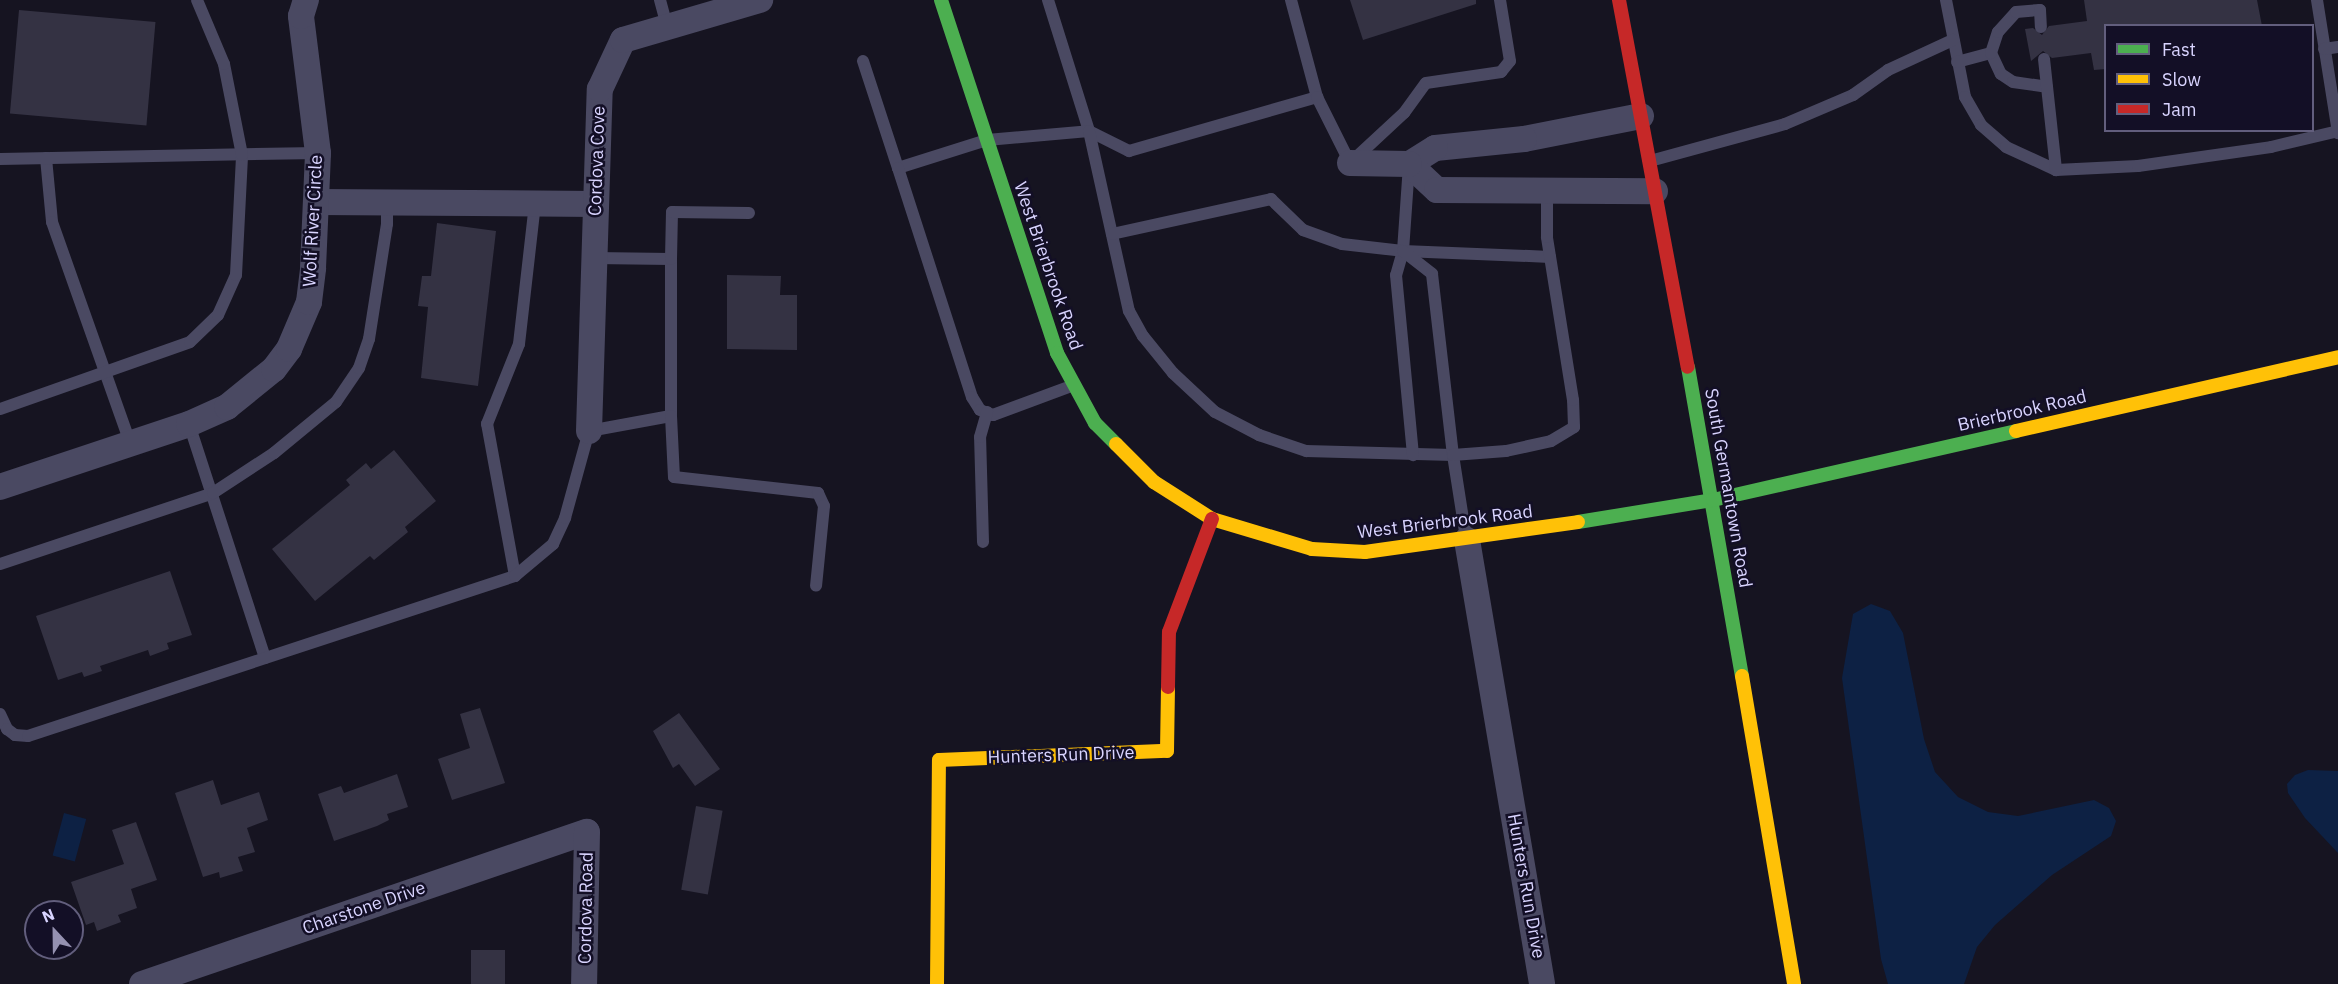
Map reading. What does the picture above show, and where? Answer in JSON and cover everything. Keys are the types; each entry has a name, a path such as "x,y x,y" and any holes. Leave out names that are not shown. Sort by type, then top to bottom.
{"street":[{"name":"Cordova Cove","path":"589,431 600,89 623,40 760,0"},
{"name":"West Brierbrook Road","path":"941,0 1057,353 1095,423 1154,482 1212,519 1312,549 1365,552 1467,540 1713,500"},
{"name":"South Germantown Road","path":"1619,0 1713,500 1794,984"},
{"name":"Wolf River Circle","path":"0,487 189,424 227,407 253,388 290,349 309,302 318,153 298,6"},
{"path":"1350,163 1409,164 1435,148 1524,139 1641,116"},
{"path":"1409,164 1437,190 1655,191"},
{"path":"316,202 596,204"},
{"name":"Brierbrook Road","path":"1713,500 2338,357"},
{"name":"Hunters Run Drive","path":"937,984 939,760 1167,751 1168,632 1212,519"},
{"name":"Hunters Run Drive","path":"1467,540 1542,984"},
{"name":"Charstone Drive","path":"142,984 587,832"},
{"name":"Cordova Road","path":"584,984 587,832"}],"lane":[{"path":"0,409 190,342 218,315 236,275 242,155 224,64 197,0"},
{"path":"660,0 667,27"},
{"path":"1048,0 1089,131 1129,311 1143,336 1173,373 1215,412 1259,435 1306,451 1453,455 1506,451 1551,441 1574,427 1573,400 1550,257 1547,192"},
{"path":"1291,0 1317,97 1350,163 1404,113 1426,83 1500,72 1510,61 1500,0"},
{"path":"1946,0 1965,97 1981,125 2006,147 2056,170 2138,166 2271,147 2338,132 2318,0"},
{"path":"2041,27 2040,10 2016,12 1998,32 1990,53 2001,74 2013,82 2047,87"},
{"path":"1649,161 1785,124 1853,95 1888,70 1953,40"},
{"path":"2324,49 2338,47"},
{"path":"1957,62 1990,53"},
{"path":"2044,59 2056,170"},
{"path":"863,61 972,397 980,410 993,415 1074,385"},
{"path":"898,168 987,140 1089,131 1129,151 1317,97"},
{"path":"0,159 318,153"},
{"path":"46,158 52,222 130,442"},
{"path":"1409,164 1403,251 1396,275 1413,455"},
{"path":"1112,234 1271,199 1303,230 1342,244 1403,251 1550,257"},
{"path":"0,564 213,493 274,453 336,402 359,368 369,339 387,224 387,201"},
{"path":"515,576 487,424 519,344 535,203"},
{"path":"749,213 672,212 671,416 674,477 818,494 824,506 816,586"},
{"path":"1403,251 1432,274 1453,455 1467,540"},
{"path":"594,258 671,259"},
{"path":"983,542 980,437 987,412"},
{"path":"0,712 7,729 15,735 28,736 515,576 553,544 565,518 589,431 671,416"},
{"path":"189,424 265,658"}],"water":[{"path":"1871,604 1890,611 1903,633 1924,739 1935,772 1958,797 1988,812 2018,816 2094,800 2109,808 2116,821 2111,836 2052,875 1995,925 1977,947 1964,984 1888,984 1881,959 1842,678 1853,614"},
{"path":"2308,770 2338,771 2338,853 2305,818 2288,793 2287,784 2295,775"},
{"path":"64,813 86,819 75,861 53,856"}],"building":[{"path":"1350,0 1476,0 1476,4 1363,40"},
{"path":"2084,0 2257,0 2262,24 2104,24 2104,69 2094,70 2091,53 2052,58 2043,51 2031,61 2025,29 2033,28 2042,35 2049,26 2087,21"},
{"path":"19,10 155,22 146,126 10,114"},
{"path":"437,223 496,231 478,386 421,378 428,307 418,306 422,276 431,276"},
{"path":"727,275 781,276 780,295 797,295 797,350 727,349"},
{"path":"394,450 436,501 405,527 408,532 374,560 370,556 315,601 272,549 350,485 346,480 366,463 371,469"},
{"path":"170,571 192,635 167,643 169,649 150,656 148,650 100,666 102,671 84,677 82,672 58,680 36,616"},
{"path":"480,708 505,783 452,800 438,759 470,748 460,714"},
{"path":"679,713 720,769 695,786 679,764 673,768 653,731"},
{"path":"397,774 408,807 387,814 389,820 377,826 334,841 318,794 341,786 344,793"},
{"path":"213,780 221,805 259,792 268,820 247,828 255,852 238,857 243,871 220,878 219,872 203,877 175,793"},
{"path":"696,806 723,811 708,894 681,890"},
{"path":"136,822 157,880 131,889 137,908 118,915 121,922 97,931 94,922 86,925 84,900 77,900 71,882 124,864 112,830"},
{"path":"471,950 505,950 505,984 471,984"}],"traffic: fast":[{"path":"941,0 1057,353 1095,423 1116,444"},
{"path":"1688,367 1742,676"},
{"path":"1578,522 1713,500 2016,431"}],"traffic: slow":[{"path":"2016,431 2338,357"},
{"path":"1116,444 1154,482 1212,519 1312,549 1365,552 1578,522"},
{"path":"1742,676 1794,984"},
{"path":"937,984 939,760 1167,751 1168,687"}],"traffic: jam":[{"path":"1619,0 1688,367"},
{"path":"1168,687 1169,632 1212,519"}]}
